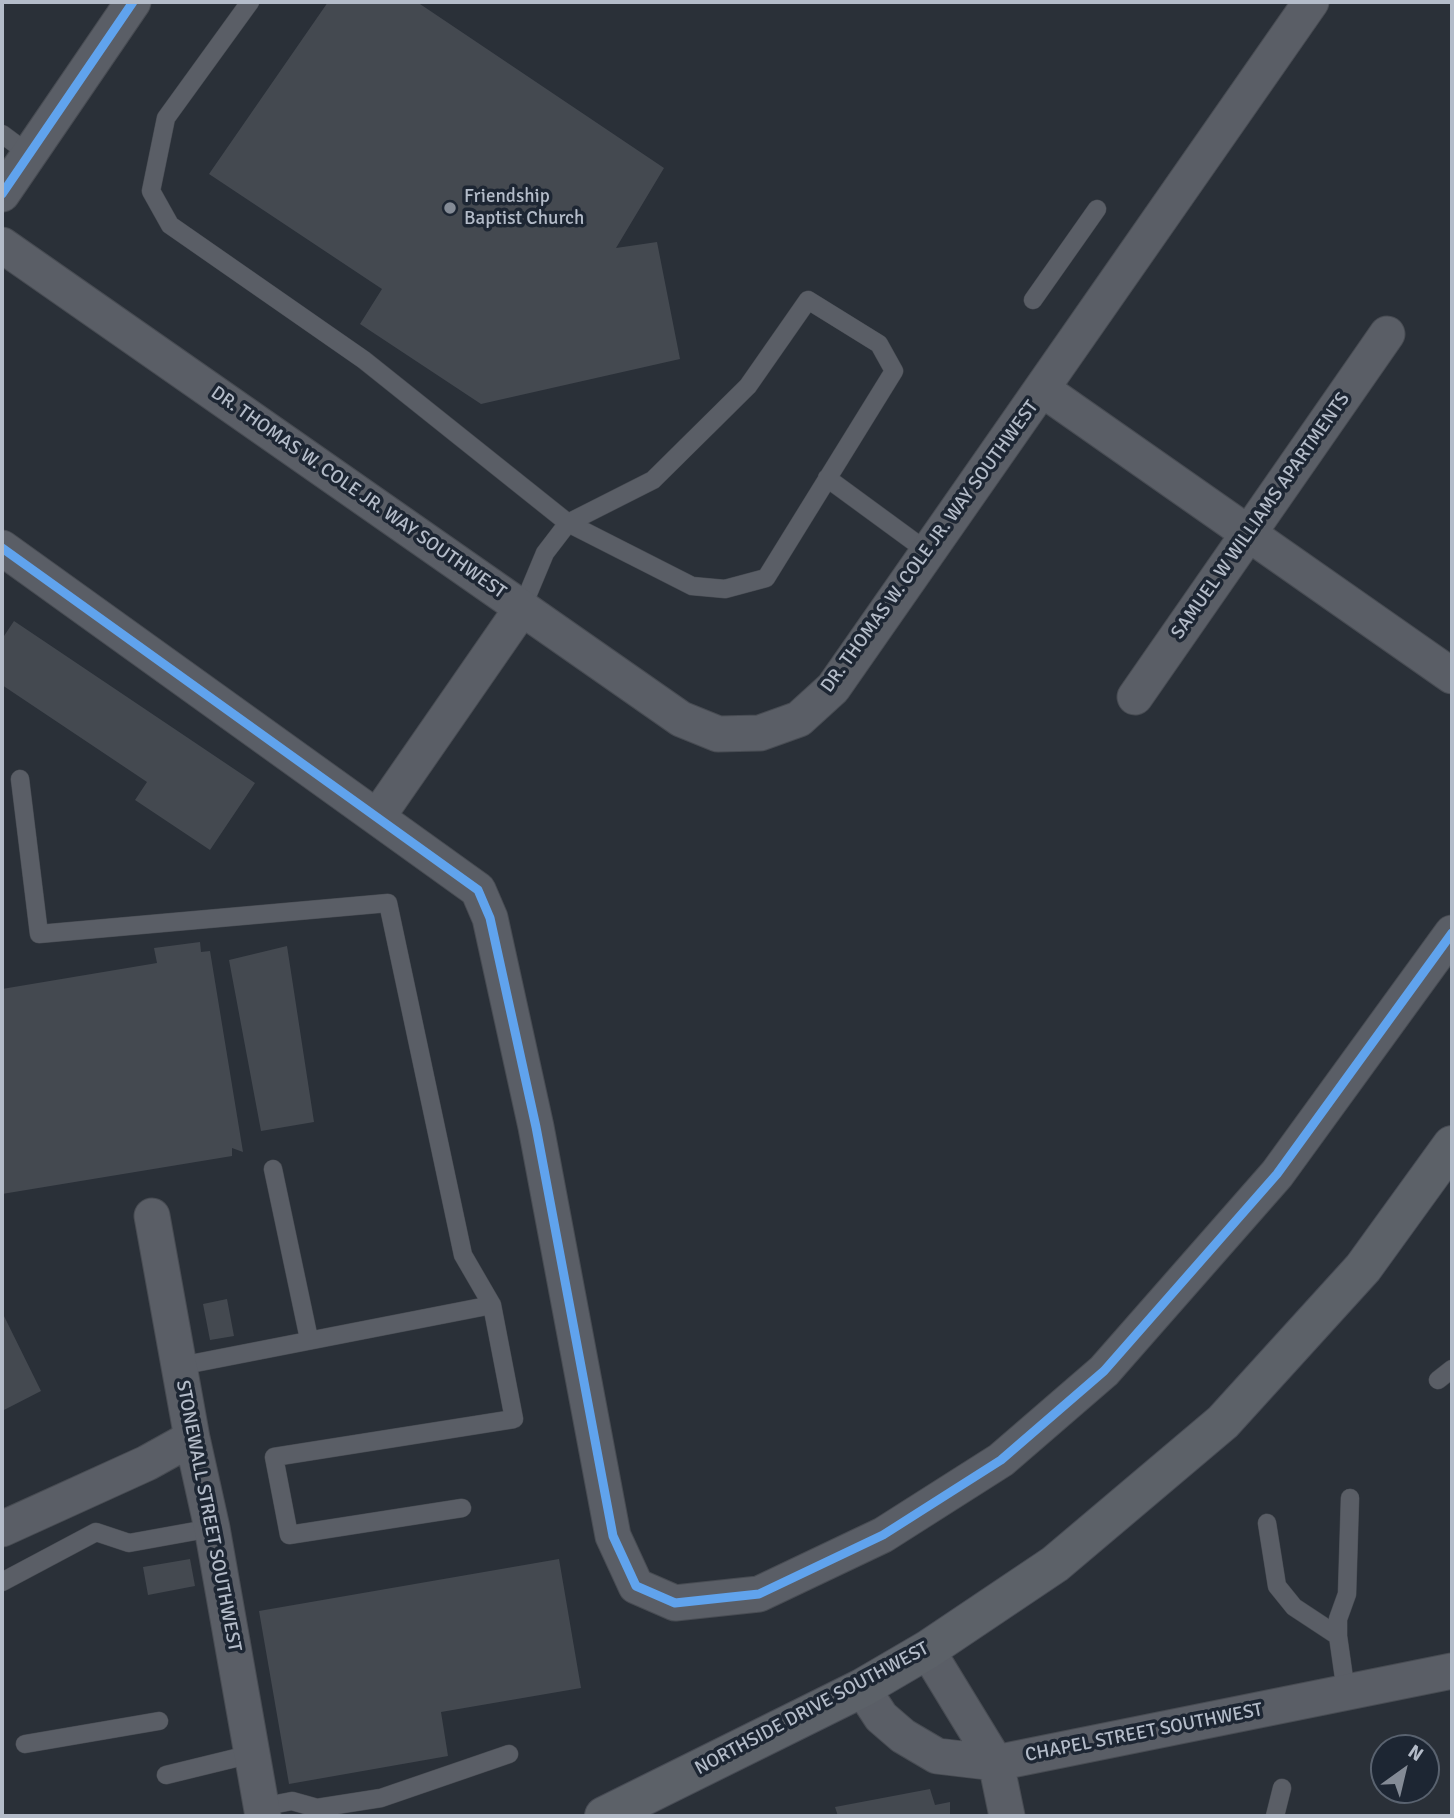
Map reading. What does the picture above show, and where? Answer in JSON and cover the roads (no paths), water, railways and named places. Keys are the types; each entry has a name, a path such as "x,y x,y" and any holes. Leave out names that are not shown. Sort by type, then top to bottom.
{"main road":[{"name":"NORTHSIDE DRIVE SOUTHWEST","path":"604,1816 862,1688 928,1650 1055,1564 1223,1422 1363,1268 1452,1145"}],"street":[{"path":"2,194 16,144 132,2"},
{"name":"DR. THOMAS W. COLE JR. WAY SOUTHWEST","path":"2,245 681,719 718,734 760,733 799,719 833,688 1311,2"},
{"name":"SAMUEL W WILLIAMS APARTMENTS","path":"1135,697 1387,334"},
{"path":"1042,389 1452,676"},
{"path":"2,548 478,890 489,918 536,1127 613,1536 636,1586 675,1604 758,1594 883,1535 1001,1460 1104,1371 1224,1236 1277,1174 1452,933"},
{"path":"378,816 522,608"},
{"name":"STONEWALL STREET SOUTHWEST","path":"152,1216 192,1438 212,1528 262,1812"},
{"path":"2,1529 147,1463 192,1438"},
{"path":"928,1650 996,1763 1007,1816"},
{"name":"CHAPEL STREET SOUTHWEST","path":"862,1688 881,1717 904,1736 937,1756 996,1763 1452,1671"}],"lane":[{"path":"250,2 166,118 151,191 170,225 364,360 568,523 692,586 725,589 766,578 894,371 879,344 808,300 748,386 653,480 568,523 545,553 522,608"},
{"path":"1033,300 1097,209"},
{"path":"827,478 928,552"},
{"path":"20,779 39,934 388,903 463,1255 492,1305 514,1419 274,1457 289,1535 462,1508"},
{"path":"273,1169 309,1339"},
{"path":"180,1366 492,1305"},
{"path":"1346,1692 1338,1619 1347,1594 1350,1498"},
{"path":"1267,1523 1277,1586 1294,1607 1338,1636"},
{"path":"2,1582 96,1532 129,1543 212,1528"},
{"path":"25,1744 159,1721"},
{"path":"166,1775 252,1754"},
{"path":"262,1812 292,1801 317,1808 381,1798 509,1754"},
{"path":"1275,1816 1282,1788"}],"place":[{"name":"Friendship Baptist Church","path":"450,208"}]}
